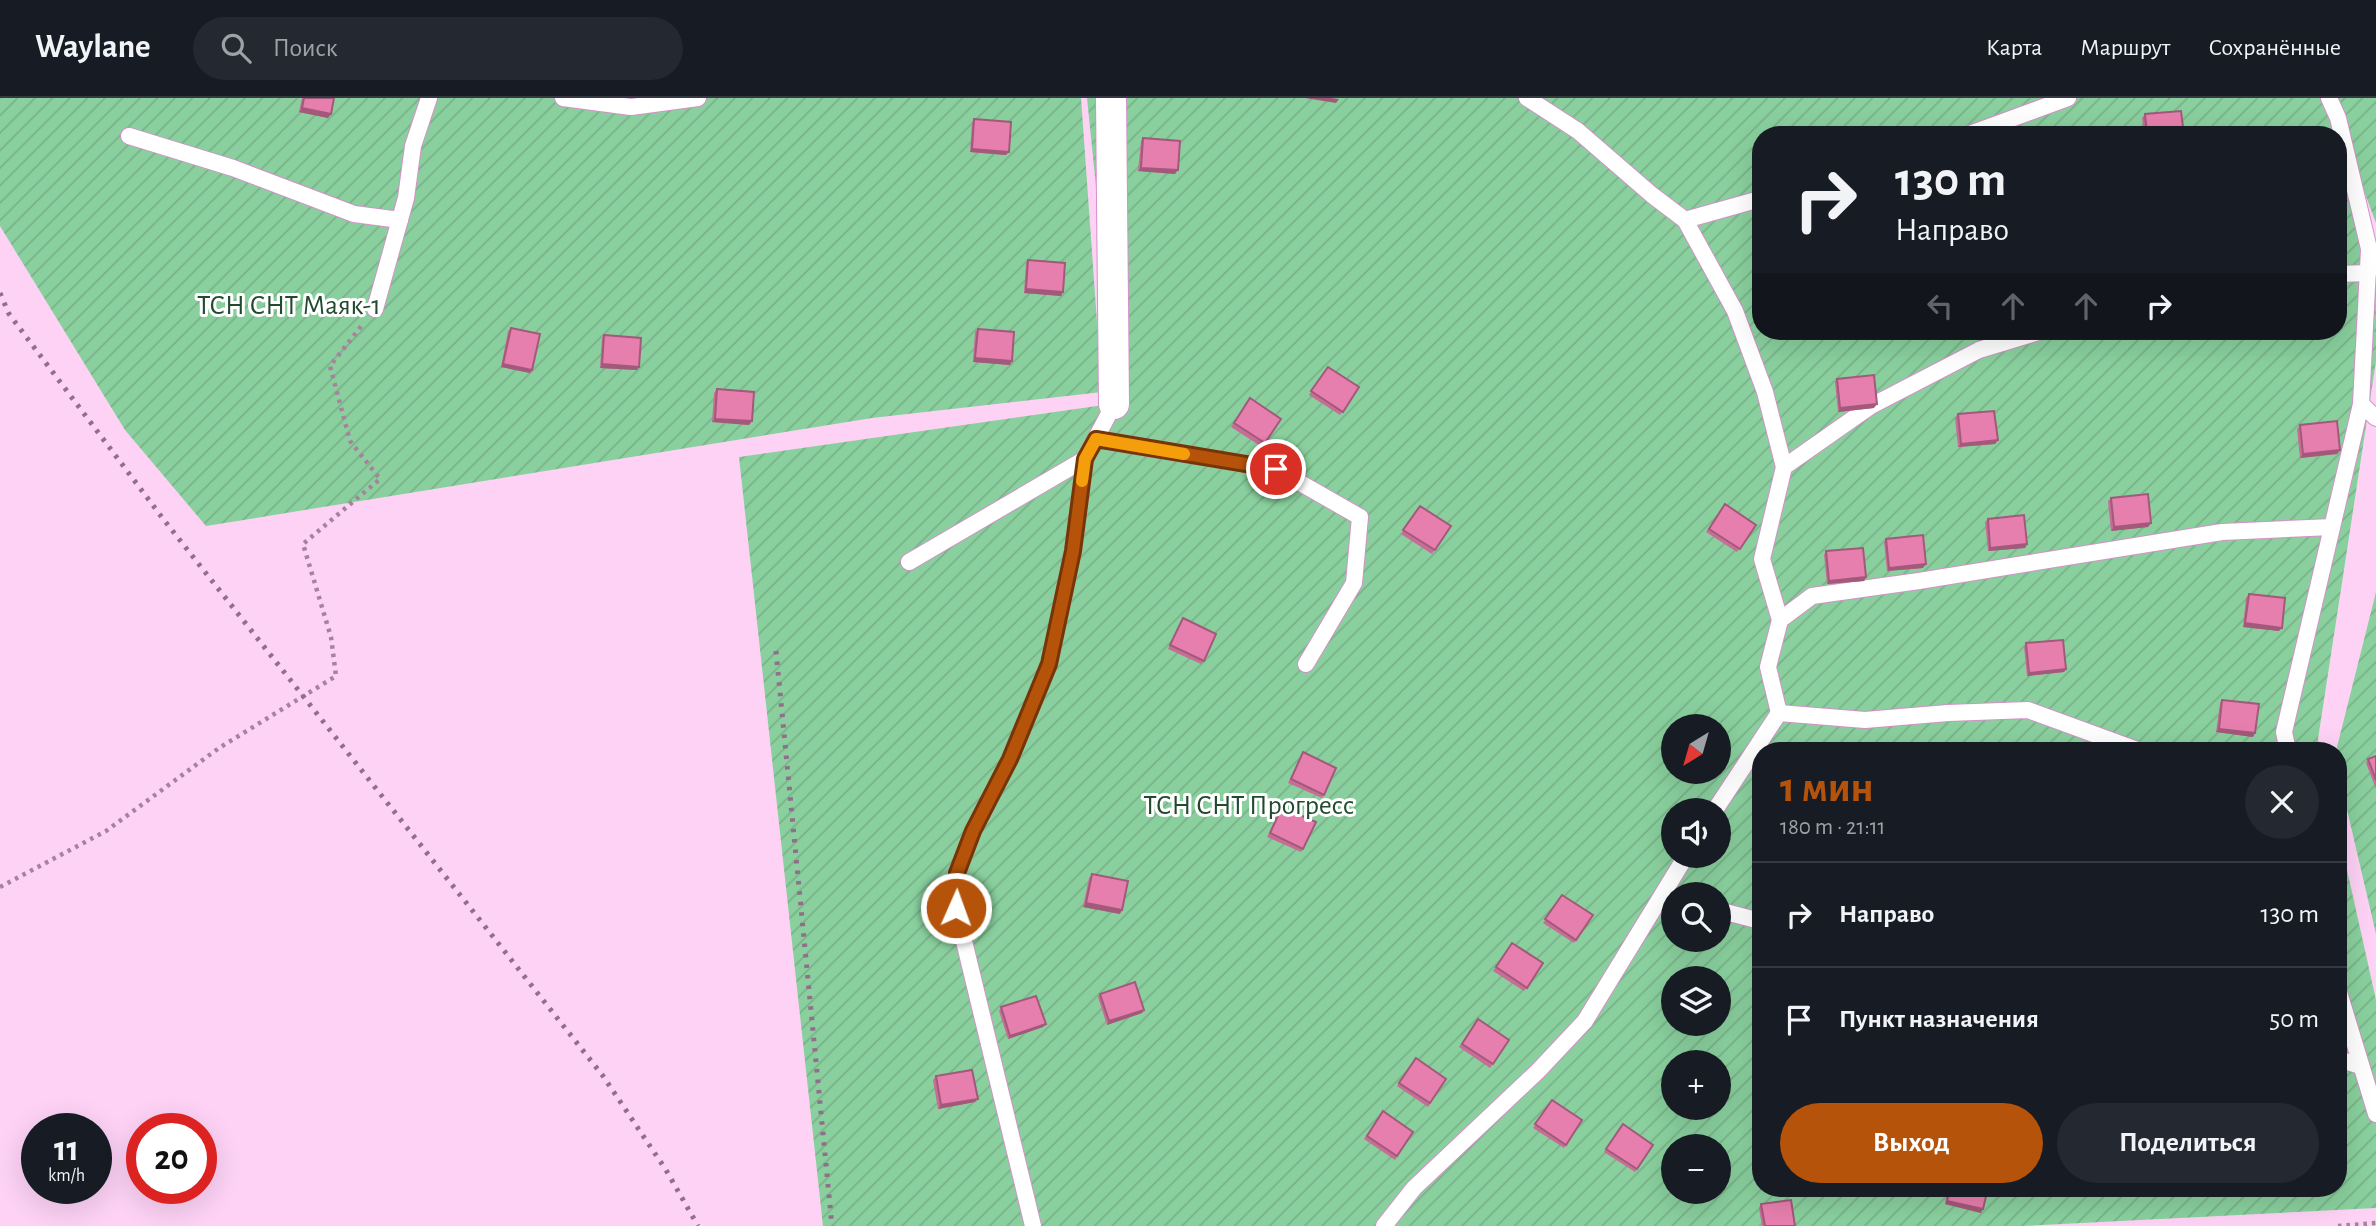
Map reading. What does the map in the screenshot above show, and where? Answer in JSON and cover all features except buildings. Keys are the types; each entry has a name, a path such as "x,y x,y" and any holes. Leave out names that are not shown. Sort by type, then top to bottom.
{"street":[{"path":"1111,98 1114,404"}],"lane":[{"path":"375,309 406,198 414,146 429,98"},
{"path":"563,98 631,107 698,98"},
{"path":"1527,98 1578,131 1685,220 1735,311 1765,392 1784,467 1762,559 1780,620 1768,667 1779,713 1760,742"},
{"path":"1992,126 2068,98"},
{"path":"2329,98 2341,126"},
{"path":"129,136 233,169 354,214 400,220"},
{"path":"2286,742 2284,732 2361,404 2370,249 2347,152"},
{"path":"1685,220 1752,201"},
{"path":"2347,274 2368,273"},
{"path":"1784,467 1883,400 1979,350 2012,340"},
{"path":"1033,1226 956,908 957,873 973,831 1010,759 1049,664 1073,551 1085,459 1114,404"},
{"path":"2361,404 2376,418"},
{"path":"1096,439 1276,469 1360,517 1354,583 1306,664"},
{"path":"909,562 1085,459"},
{"path":"1780,620 1812,596 1919,582 2222,531 2332,527"},
{"path":"1779,713 1865,720 2028,710 2115,742"},
{"path":"1723,798 1752,754"},
{"path":"1384,1226 1414,1188 1538,1071 1585,1021 1661,906"},
{"path":"1731,913 1752,919"},
{"path":"2347,1019 2374,1104"},
{"path":"2347,1062 2361,1066"}],"path":[{"path":"0,887 106,831 219,748 337,676 331,637 303,544 380,480 350,441 330,366 375,309"},
{"path":"2338,1226 2376,1223"}],"green space":[{"name":"ТСН СНТ Маяк-1","path":"0,98 1081,98 1102,392 872,418 206,526 125,430 0,226"},
{"name":"ТСН СНТ Прогресс","path":"1087,98 2376,98 2376,223 2349,151 2376,248 2376,361 2319,742 1752,742 1752,1197 2347,1197 2347,870 2376,1000 2376,1208 2023,1226 823,1226 739,457 1118,403"},
{"path":"2376,592 2376,934 2347,810 2347,742 2338,742"}],"railway":[{"path":"0,293 9,314 164,520 603,1076 666,1170 698,1226"},
{"path":"776,651 832,1226"}],"slow traffic":[{"path":"1082,481 1085,459 1096,439 1184,454"}],"route":[{"path":"956,908 957,873 973,831 1010,759 1049,664 1073,551 1085,459 1096,439 1276,469"}]}
